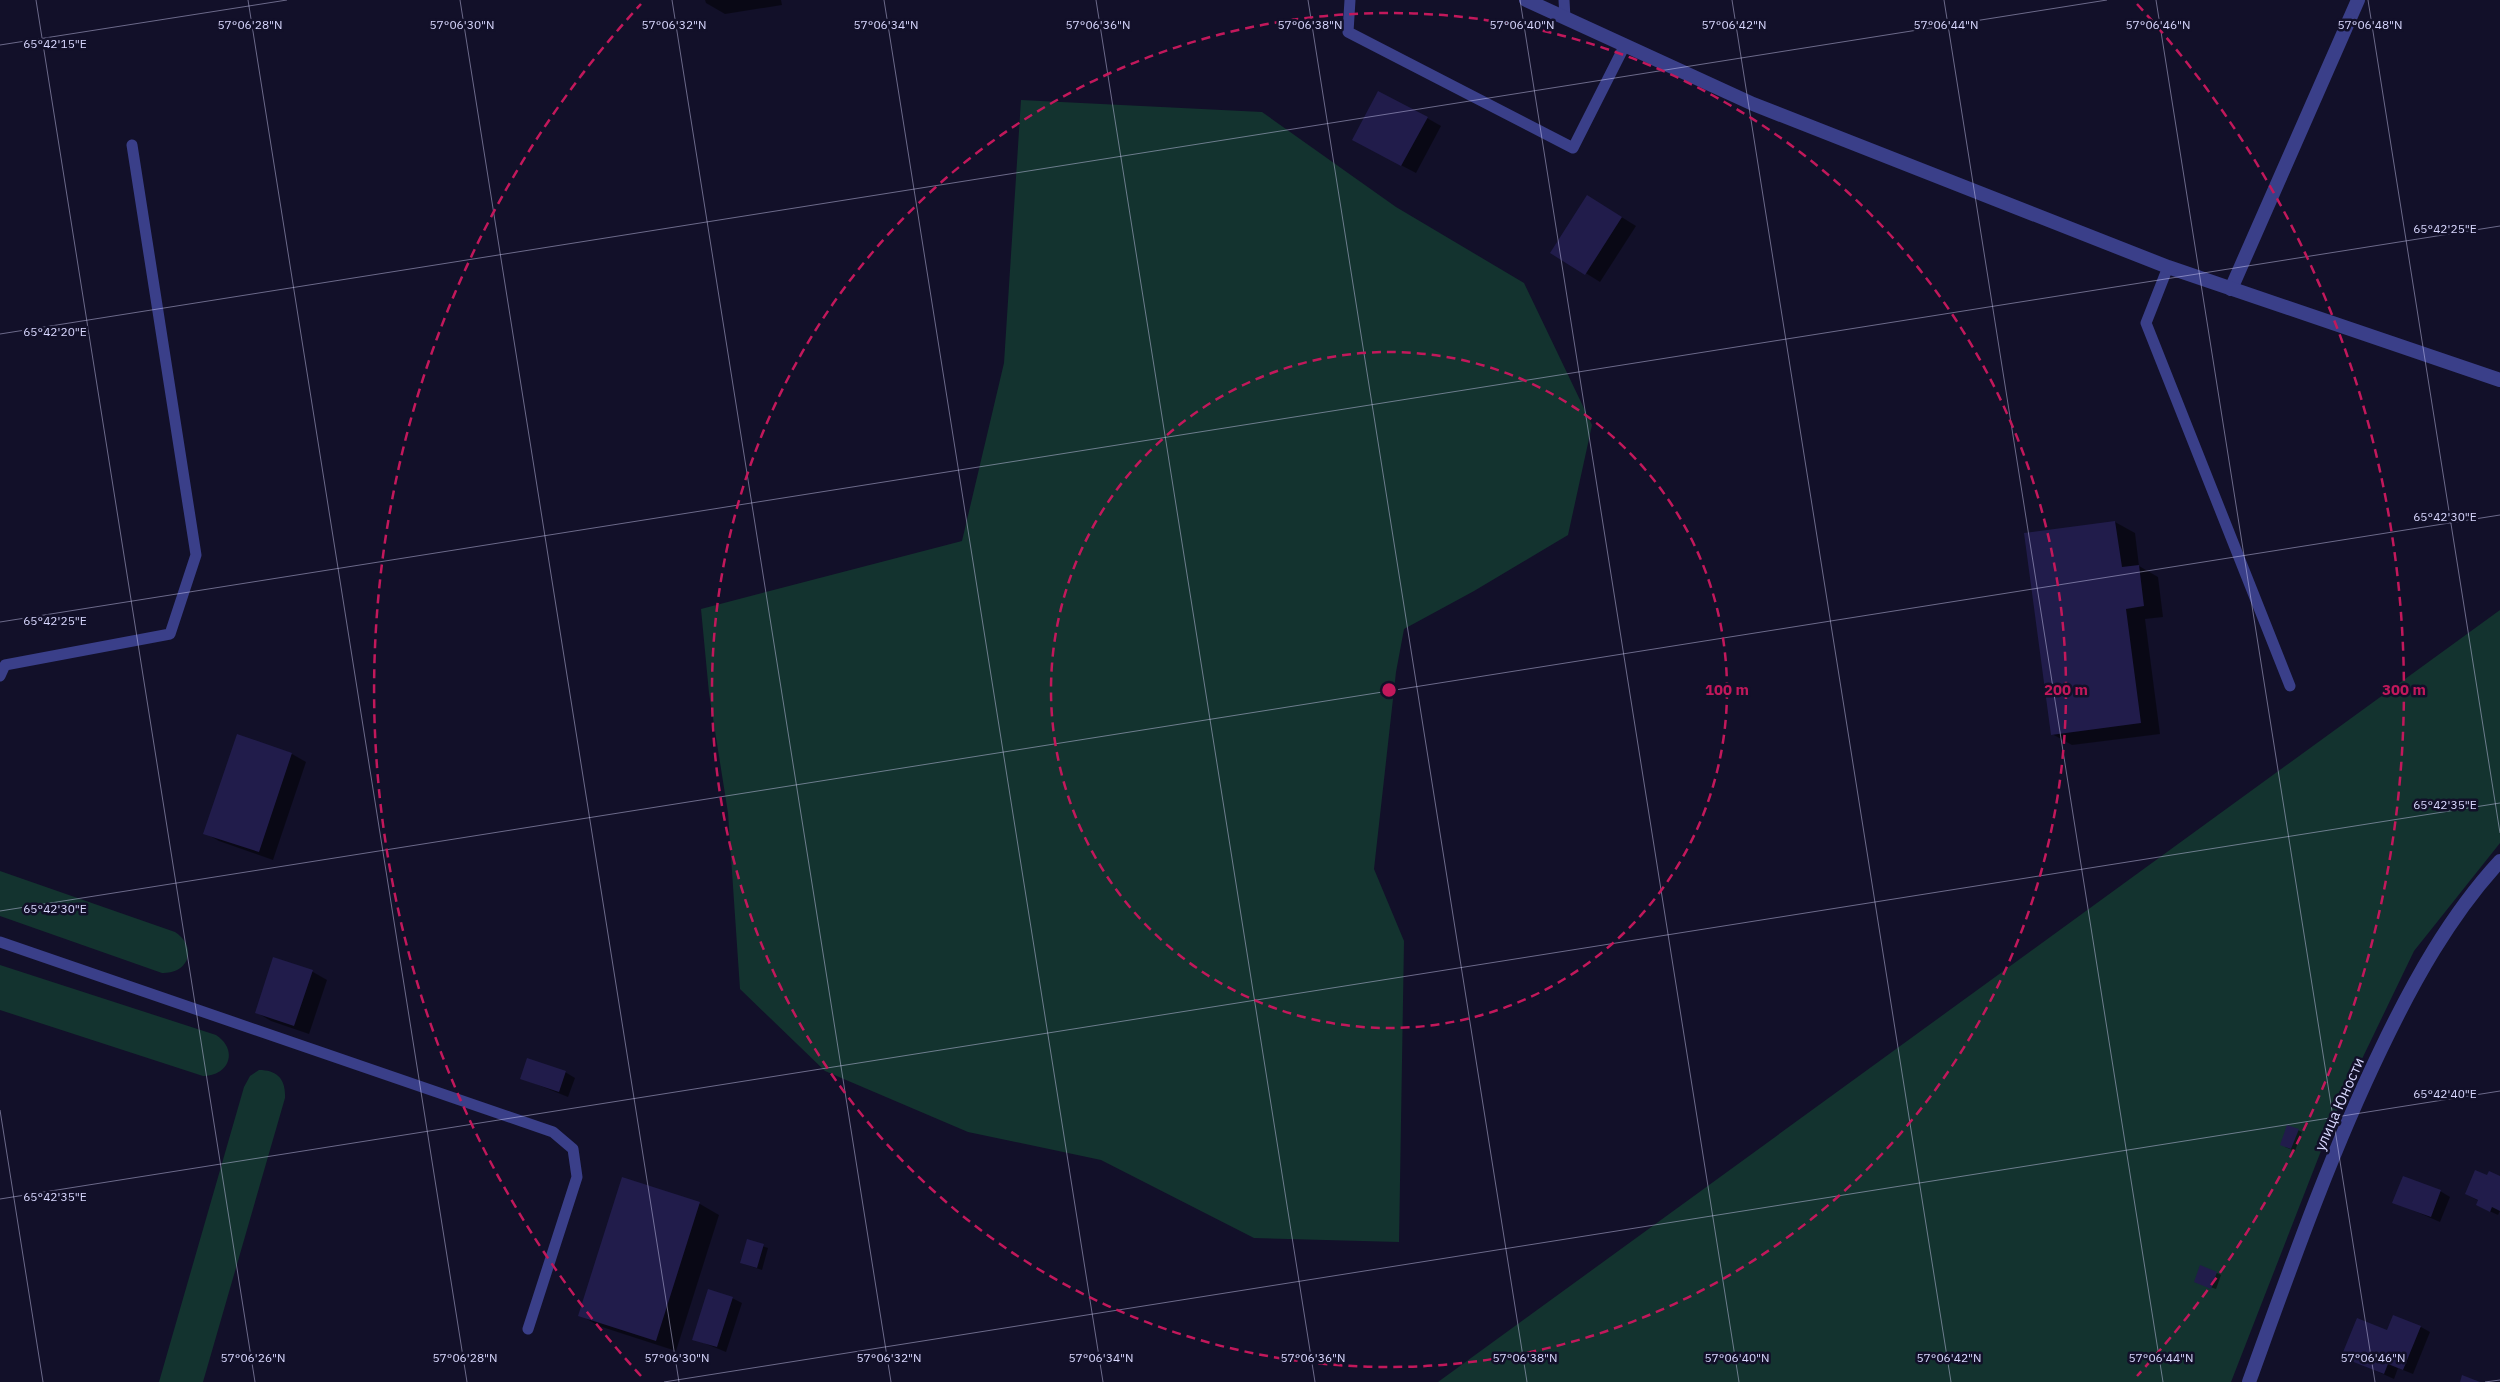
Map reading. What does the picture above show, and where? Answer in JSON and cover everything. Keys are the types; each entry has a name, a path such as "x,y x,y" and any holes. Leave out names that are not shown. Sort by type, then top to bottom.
{"street":[{"path":"1526,0 1753,104 2168,267 2500,380"},
{"path":"2231,289 2358,0"},
{"name":"улица Юности","path":"2249,1382 2347,1119 2413,982 2482,881 2500,861"}],"lane":[{"path":"1350,0 1348,32 1573,148 1624,45"},
{"path":"1564,0 1565,18"},
{"path":"2,669 170,634 196,555 132,145"},
{"path":"2168,267 2146,323 2290,686"},
{"path":"0,942 553,1132 573,1149 577,1177 528,1329"}],"green space":[{"path":"1021,100 1262,112 1396,207 1524,283 1592,425 1568,535 1474,591 1404,629 1396,672 1374,869 1404,941 1399,1242 1254,1238 1101,1160 968,1132 825,1071 740,989 728,813 709,693 701,609 962,541 1004,363"},
{"path":"2500,610 2500,843 2414,951 2335,1115 2231,1382 1438,1382"},
{"path":"0,871 175,932 186,945 187,958 179,969 162,973 0,916"},
{"path":"0,965 216,1035 227,1048 228,1061 219,1072 203,1076 0,1010"},
{"path":"259,1070 271,1072 279,1077 284,1086 285,1098 203,1382 159,1382 244,1087 250,1076"}],"building":[{"path":"1378,91 1428,117 1401,166 1352,140"},
{"path":"1587,195 1622,217 1585,275 1550,253"},
{"path":"2115,521 2122,567 2139,565 2144,606 2126,609 2141,723 2051,735 2024,533"},
{"path":"237,734 292,753 259,852 203,834"},
{"path":"273,957 313,970 294,1026 255,1013"},
{"path":"527,1058 566,1071 559,1092 520,1079"},
{"path":"2287,1125 2299,1129 2291,1149 2280,1145"},
{"path":"2475,1170 2487,1175 2489,1171 2500,1176 2500,1211 2492,1207 2490,1212 2476,1205 2478,1200 2465,1194"},
{"path":"2403,1176 2441,1190 2431,1217 2392,1203"},
{"path":"622,1177 700,1202 656,1341 578,1316"},
{"path":"747,1239 764,1244 757,1268 740,1263"},
{"path":"2200,1265 2217,1272 2211,1289 2194,1282"},
{"path":"708,1289 733,1297 717,1347 692,1340"},
{"path":"2393,1315 2421,1326 2403,1370 2388,1364 2384,1374 2341,1357 2357,1318 2387,1330"},
{"path":"2462,1375 2480,1382 2460,1382"}]}
